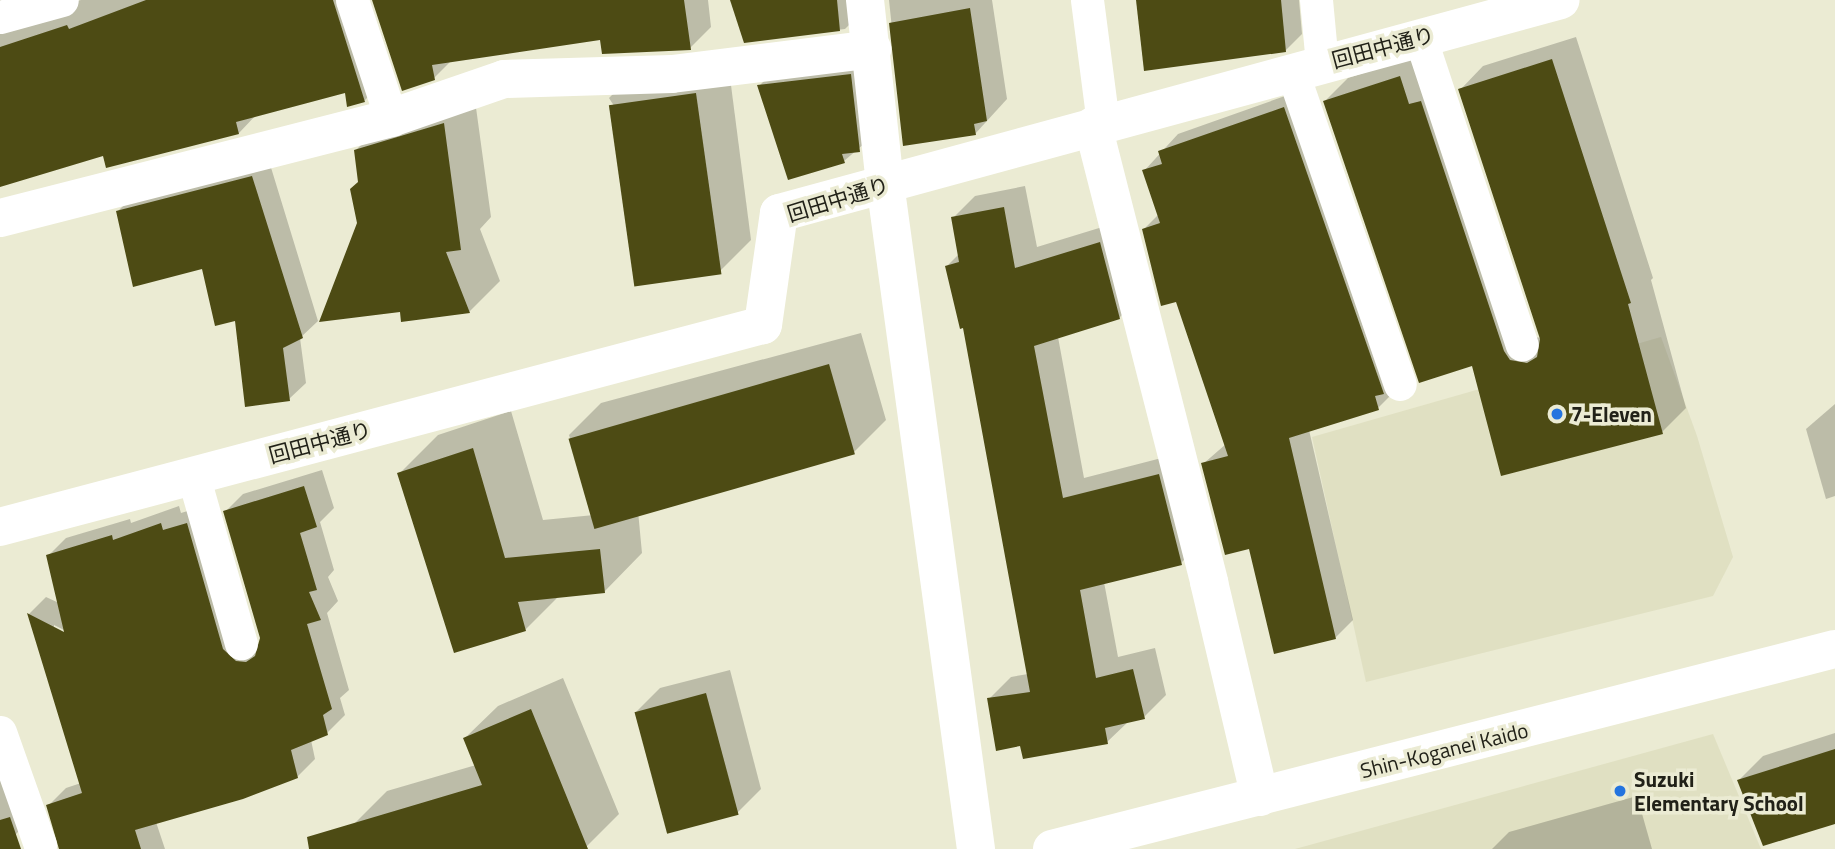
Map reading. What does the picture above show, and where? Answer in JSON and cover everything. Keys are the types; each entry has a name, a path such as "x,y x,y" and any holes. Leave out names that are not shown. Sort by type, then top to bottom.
{"street":[{"path":"865,0 885,183 975,849"},
{"name":"回田中通り","path":"0,527 764,325 779,213 1307,67 1561,0"},
{"path":"0,218 391,118 504,79 672,74 872,49"},
{"path":"1098,125 1260,797"},
{"name":"Shin-Koganei Kaido","path":"1052,849 1835,649"}],"lane":[{"path":"0,17 62,0"},
{"path":"352,0 391,118"},
{"path":"1087,0 1098,125"},
{"path":"1316,0 1307,67 1400,384"},
{"path":"1420,37 1522,345"},
{"path":"193,475 241,643"},
{"path":"0,732 40,845"}],"shaded area":[{"path":"1661,337 1697,436 1733,557 1713,596 1366,682 1312,437"},
{"name":"Suzuki Elementary School","path":"1713,734 1761,849 1295,849"}],"building":[{"path":"146,0 333,0 365,102 347,107 345,93 236,122 239,134 106,168 103,156 0,187 0,47 67,25 69,29"},
{"path":"372,0 684,0 691,50 602,54 600,40 432,65 435,80 402,91"},
{"path":"730,0 837,0 840,31 744,43"},
{"path":"1136,0 1281,0 1286,52 1144,71"},
{"path":"970,8 987,121 974,124 976,135 903,146 889,23"},
{"path":"1552,59 1631,303 1628,304 1663,434 1501,476 1472,366 1419,383 1323,101 1400,76 1409,104 1421,101 1504,351 1510,360 1527,363 1537,357 1540,339 1458,89"},
{"path":"851,74 860,152 842,154 845,163 788,180 757,85"},
{"path":"696,93 721,274 634,286 609,105"},
{"path":"1284,107 1384,394 1375,396 1379,410 1289,438 1336,639 1274,654 1249,549 1225,555 1201,463 1228,456 1176,302 1161,306 1142,229 1160,223 1142,170 1162,164 1158,151"},
{"path":"444,123 461,250 446,252 470,313 401,322 400,312 319,322 357,223 350,189 358,182 354,150"},
{"path":"252,176 303,338 283,348 290,401 245,407 235,321 215,326 202,269 133,287 116,211"},
{"path":"1004,207 1015,268 1100,242 1120,319 1034,346 1063,498 1159,474 1182,565 1080,590 1096,678 1133,669 1145,719 1105,728 1108,744 1023,759 1020,746 996,751 987,698 1030,692 963,328 960,329 945,266 959,262 951,217"},
{"path":"829,364 855,454 594,529 568,439"},
{"path":"473,448 505,558 600,549 605,593 518,602 526,631 454,653 397,473"},
{"path":"304,486 317,527 300,533 317,590 309,592 321,620 307,624 332,709 323,715 328,735 291,750 298,778 243,799 135,830 141,849 59,849 46,805 82,793 27,613 64,632 46,555 112,535 113,540 161,523 163,530 187,523 223,649 236,661 246,662 255,656 260,638 223,511"},
{"path":"706,693 739,815 667,834 635,712"},
{"path":"531,709 588,849 309,849 307,837 482,785 463,738"},
{"path":"1835,749 1835,824 1763,846 1737,780"},
{"path":"10,817 21,849 0,849 0,820"}],"place":[{"name":"7-Eleven","path":"1557,414"},
{"name":"Suzuki Elementary School","path":"1620,791"}]}
